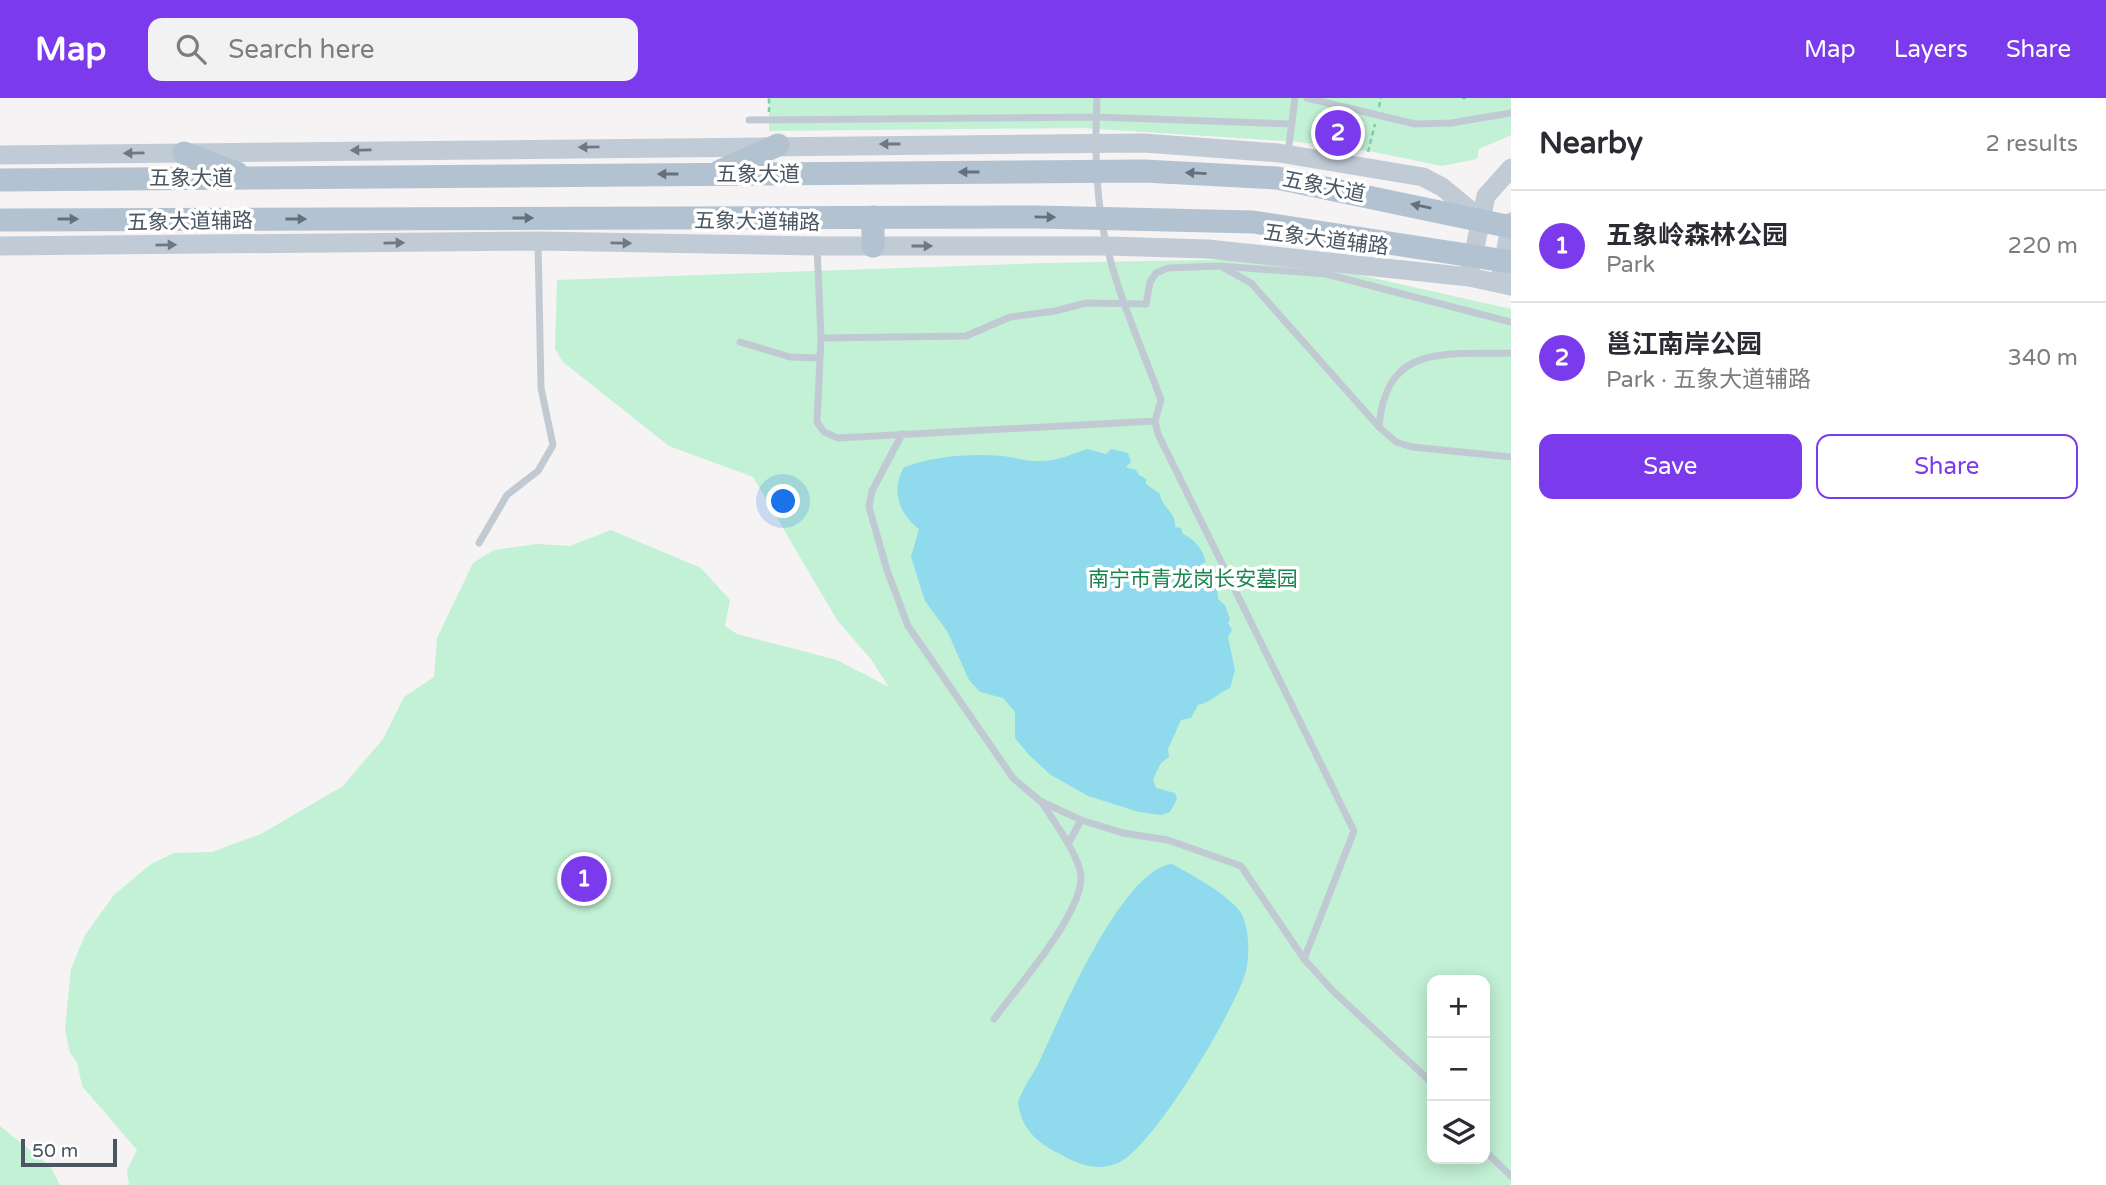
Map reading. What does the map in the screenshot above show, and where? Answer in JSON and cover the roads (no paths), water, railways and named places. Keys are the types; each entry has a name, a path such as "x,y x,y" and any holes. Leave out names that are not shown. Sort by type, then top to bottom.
{"main road":[{"path":"712,174 778,145"},
{"path":"184,153 250,178"},
{"name":"五象大道","path":"0,180 1096,171 1277,178 1511,225"},
{"path":"873,217 873,246"},
{"name":"五象大道","path":"0,220 873,217 1254,222 1471,266 1507,260"}],"street":[{"path":"0,155 1144,143 1288,154 1423,177 1442,187 1480,219"},
{"path":"1471,266 1486,197 1511,168"},
{"path":"1505,285 1511,225"},
{"name":"五象大道辅路","path":"0,246 538,241 817,246 1108,246 1208,249 1471,266 1505,285"}],"lane":[{"path":"1097,98 1094,143 1101,218 1126,305 1161,400 1155,421 1158,434 1354,831 1304,959"},
{"path":"1288,154 1294,98"},
{"path":"1307,98 1427,124 1451,123 1511,113"},
{"path":"749,120 1096,117 1292,124"},
{"path":"479,543 507,495 538,471 553,445 541,388 538,241"},
{"path":"817,246 821,338 817,415 824,432 838,438 1155,421"},
{"path":"821,338 965,336 1010,317 1055,311 1086,303 1146,304 1150,282 1156,273 1168,268 1220,266 1326,274 1511,322"},
{"path":"1220,266 1251,283 1379,427 1396,442 1412,447 1511,457"},
{"path":"740,342 781,355 820,358"},
{"path":"1379,427 1381,401 1389,384 1409,362 1427,356 1511,353"},
{"path":"902,435 872,491 869,507 897,603 908,626 1013,778 1040,801 1081,820 1123,833 1168,840 1241,866 1304,959 1333,991 1427,1078"},
{"path":"994,1020 1073,910 1081,876 1068,844 1040,801"},
{"path":"1068,844 1081,820"},
{"path":"1490,1156 1511,1175"}],"water":[{"path":"1087,449 1106,454 1111,449 1128,453 1131,462 1126,467 1136,470 1146,479 1146,484 1160,494 1174,518 1175,527 1181,528 1183,534 1200,549 1206,562 1201,564 1197,572 1202,579 1217,584 1218,599 1225,605 1230,619 1228,623 1232,630 1228,637 1235,670 1230,688 1198,705 1191,718 1181,720 1168,749 1169,757 1161,763 1153,779 1156,788 1175,793 1177,799 1170,812 1161,815 1139,812 1088,796 1051,775 1015,738 1015,712 1003,698 980,692 969,680 947,631 925,601 911,557 919,529 906,516 897,493 904,467 916,463 953,456 978,455 1042,461 1062,458"},
{"path":"1172,864 1219,892 1241,913 1248,941 1246,971 1210,1045 1152,1132 1118,1163 1102,1167 1087,1166 1065,1157 1036,1139 1022,1119 1018,1102 1095,947 1114,916 1133,890 1153,872"}],"place":[{"name":"邕江南岸公园","path":"1338,133"},
{"name":"五象岭森林公园","path":"584,879"}],"park label":[{"name":"南宁市青龙岗长安墓园","path":"1193,579"}]}
